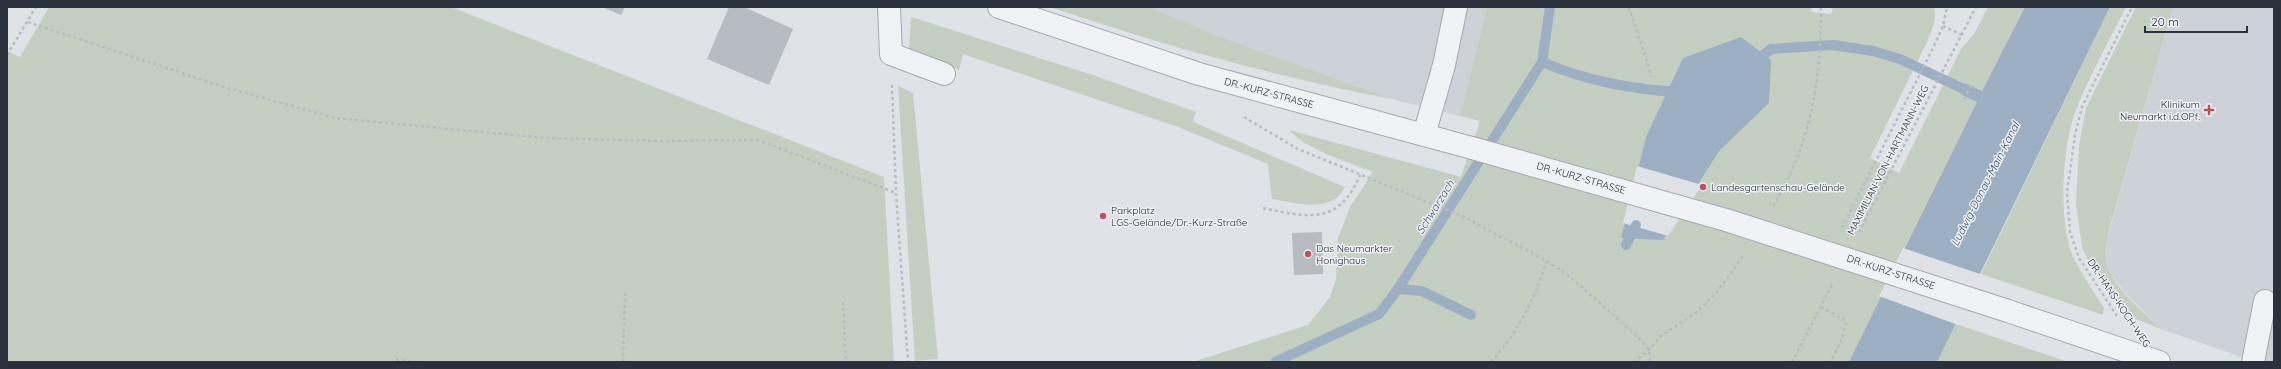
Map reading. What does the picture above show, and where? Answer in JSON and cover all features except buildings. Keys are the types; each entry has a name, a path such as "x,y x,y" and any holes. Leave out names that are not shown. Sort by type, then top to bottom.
{"street":[{"path":"889,7 890,54 944,74"},
{"name":"DR.-KURZ-STRASSE","path":"1000,7 1200,74 1472,148 1830,251 2159,362"},
{"path":"1424,135 1444,65 1456,7"},
{"path":"2252,362 2265,301"}],"path":[{"path":"7,54 36,7"},
{"path":"1629,7 1652,77"},
{"path":"1818,66 1821,7"},
{"path":"1830,251 1933,48 1943,26 1947,7"},
{"name":"MAXIMILIAN-VON-HARTMANN-WEG","path":"1856,238 1976,7"},
{"name":"DR.-HANS-KOCH-WEG","path":"2121,320 2079,258 2070,232 2067,192 2075,135 2082,107 2132,7"},
{"path":"28,22 227,88 335,118 546,138 660,141 758,140 896,193"},
{"path":"1943,26 1962,35"},
{"path":"890,54 896,193 908,362"},
{"path":"1964,99 1972,84"},
{"path":"1240,114 1250,122 1292,146 1464,217 1547,261 1568,275 1611,311 1649,350 1650,362"},
{"path":"1263,208 1315,217 1332,212 1345,201 1360,175"},
{"path":"1491,362 1522,322 1534,299 1547,261"},
{"path":"1792,362 1835,279"},
{"path":"623,362 625,292"},
{"path":"843,302 846,362"},
{"path":"1821,307 1846,321 1842,339 1830,362"},
{"path":"1634,362 1649,350"},
{"path":"396,360 417,362"}],"shaded area":[{"path":"1150,7 1487,7 1460,116 1392,99 1213,34"},
{"name":"Klinikum Neumarkt i.d.OPf.","path":"2173,7 2274,7 2274,362 2256,362 2161,329 2126,294 2110,273 2106,257 2107,240"}],"green space":[{"path":"49,7 451,7 884,177 894,362 7,362 7,51 20,57"},
{"path":"1050,7 1150,7 1213,34 1392,99 1305,81 1220,59 1134,34"},
{"name":"Landesgartenschau-Gelände","path":"1487,7 1811,7 1812,12 1831,14 1833,7 1934,7 1935,17 1930,35 1870,158 1899,173 1961,49 1974,34 1988,7 2025,7 1982,91 1960,94 1977,102 1933,192 1956,324 2068,362 1193,362 1308,325 1330,297 1336,279 1338,238 1350,207 1373,172 1317,150 1289,130 1461,177 1480,121 1460,116"},
{"path":"2110,7 2126,7 2095,67 2078,105 2068,139 2064,182 2065,225 2069,244 2077,265 2104,308 2103,315 1981,274"},
{"path":"2136,7 2173,7 2109,229 2106,245 2106,256 2112,276 2119,286 2127,296 2161,329 2131,317 2090,265 2082,247 2076,204 2079,146 2086,108"},
{"path":"911,17 1093,75 1196,112 1193,122 1345,187 1336,198 1320,204 1312,205 1272,199 1268,164 1178,127 963,54 959,70 909,51"},
{"path":"898,86 913,93 938,359 915,361"}],"water":[{"name":"Ludwig-Donau-Main-Kanal","path":"2025,7 2110,7 1937,362 1849,362 1977,102 1960,94 1965,83 1982,91"},
{"path":"1741,37 1771,60 1769,103 1719,151 1663,240 1621,238 1646,137 1683,58"}],"pier":[{"path":"1637,166 1702,185 1668,236 1623,223"},
{"path":"1903,248 1983,275 1958,325 1879,296"}],"waterway":[{"name":"Schwarzach","path":"1275,362 1379,314 1398,289 1542,62 1550,7"},
{"path":"1755,62 1771,49 1833,45 1873,51 1900,59 1974,94"},
{"path":"1542,62 1575,74 1610,83 1645,89 1680,92"},
{"path":"1626,245 1636,225"},
{"path":"1398,289 1422,291 1471,315"}],"place":[{"name":"Klinikum Neumarkt i.d.OPf.","path":"2209,110"},
{"name":"Landesgartenschau-Gelände","path":"1703,187"},
{"name":"Parkplatz LGS-Gelände/Dr.-Kurz-Straße","path":"1103,216"},
{"name":"Das Neumarkter Honighaus","path":"1308,254"}]}
